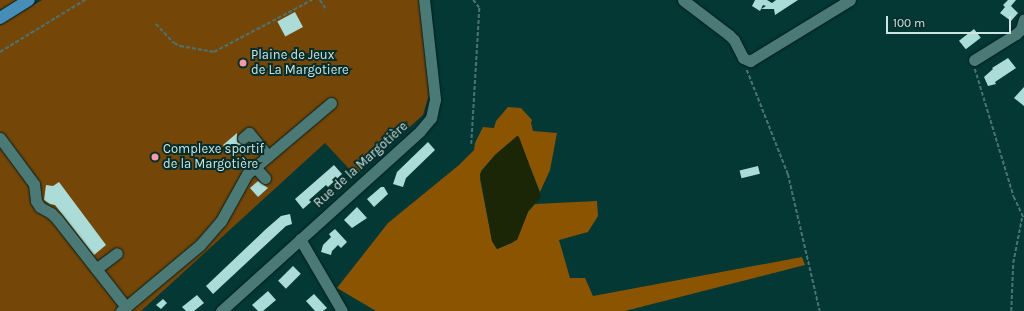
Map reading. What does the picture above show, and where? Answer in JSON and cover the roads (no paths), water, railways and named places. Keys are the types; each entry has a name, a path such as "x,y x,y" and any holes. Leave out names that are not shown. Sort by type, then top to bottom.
{"main road":[{"path":"0,18 29,0"}],"street":[{"name":"Rue de la Margotière","path":"220,311 420,131 431,118 435,99 424,0"},
{"path":"683,0 734,40 739,52 747,60 753,60 850,0"},
{"path":"974,60 1016,34 1021,29 1024,19"},
{"path":"0,138 34,184 36,201 40,207 51,213 57,219 96,269 124,309 200,245 221,221 247,174 331,103"},
{"path":"243,138 249,133 268,156"},
{"path":"255,167 264,178"},
{"path":"300,239 342,311"},
{"path":"96,269 117,253"}],"place":[{"name":"Plaine de Jeux de La Margotiere","path":"243,63"},
{"name":"Complexe sportif de la Margotière","path":"155,157"}]}
